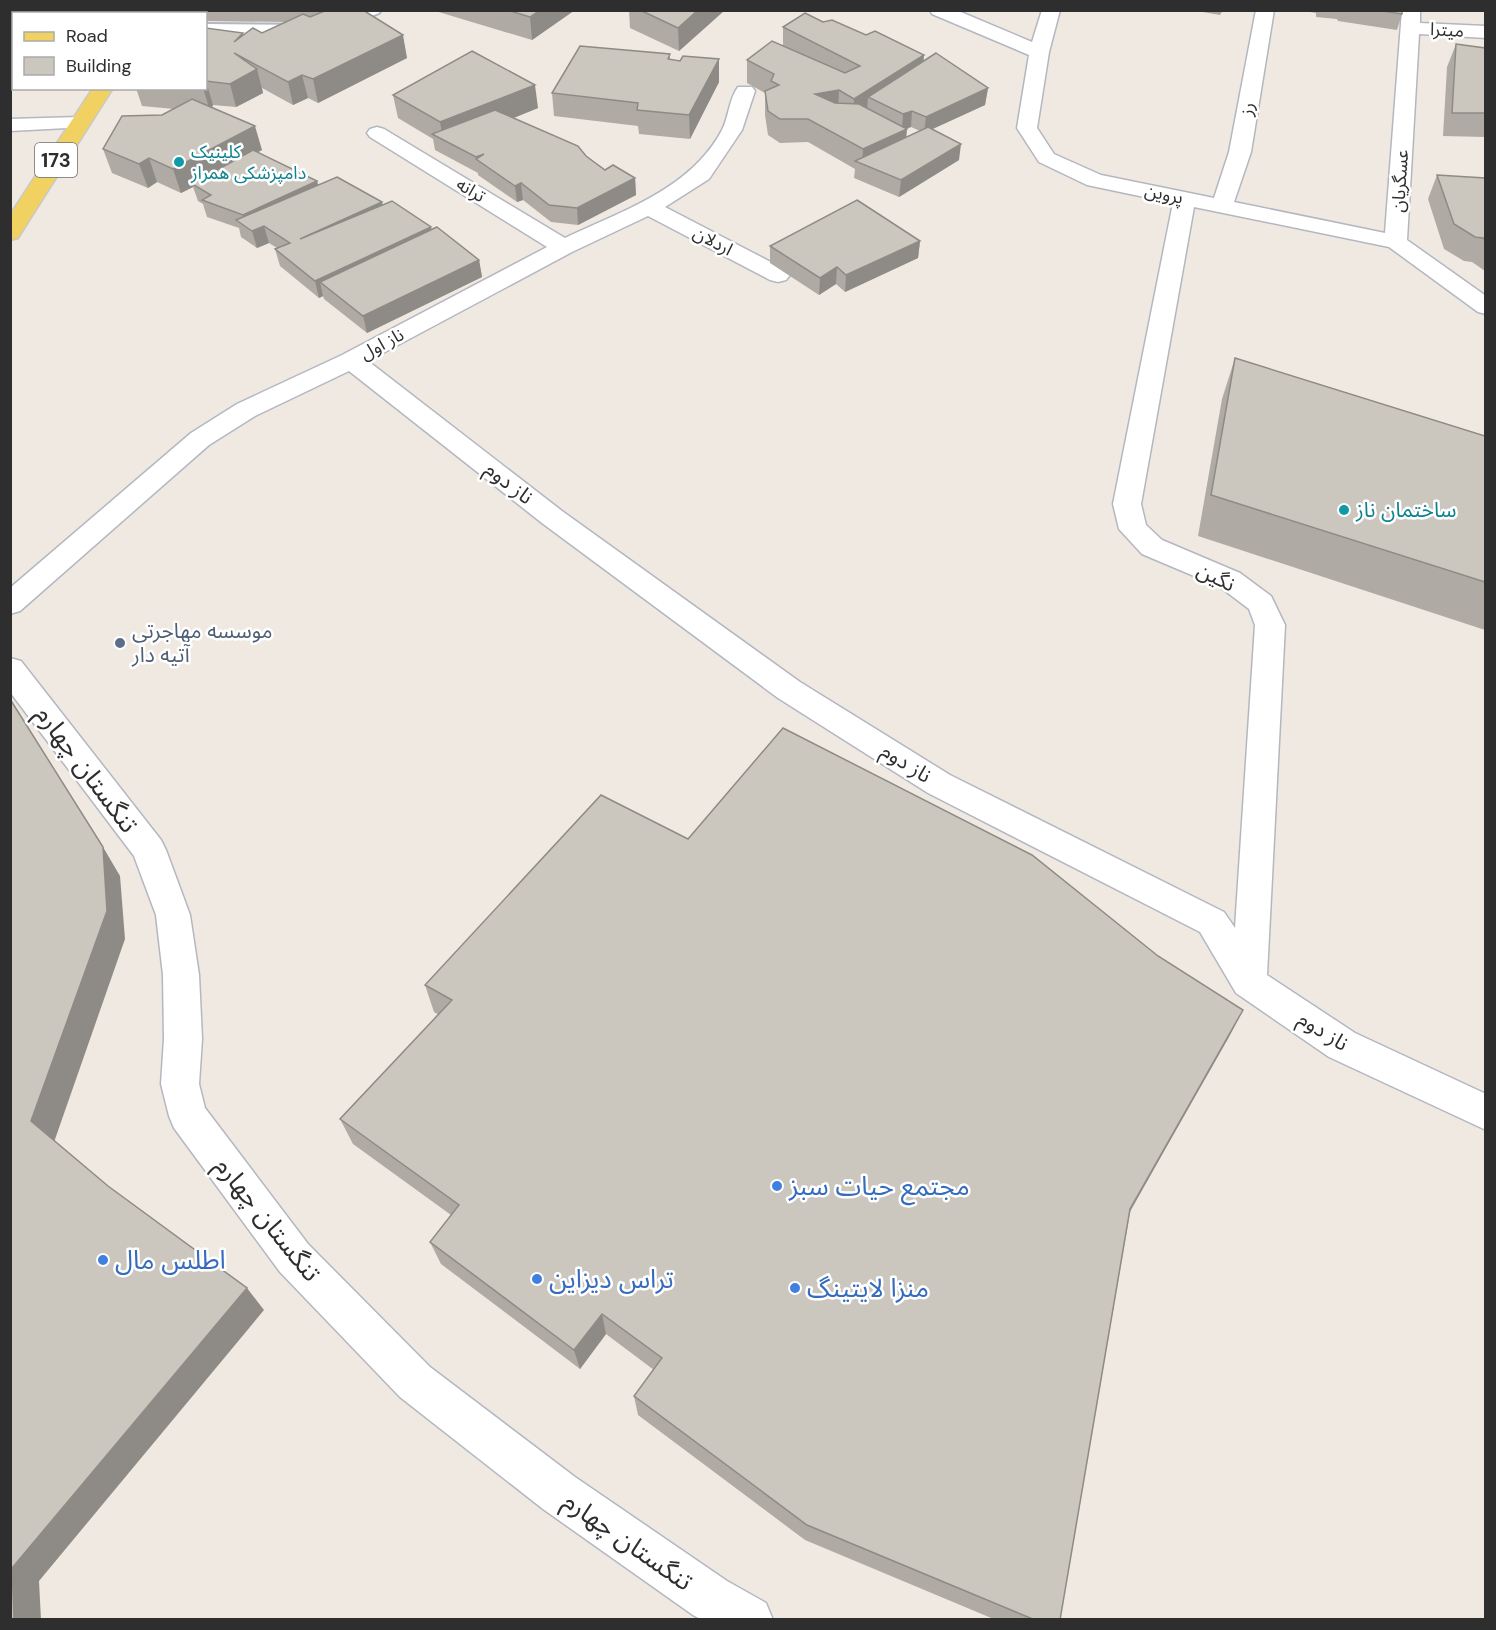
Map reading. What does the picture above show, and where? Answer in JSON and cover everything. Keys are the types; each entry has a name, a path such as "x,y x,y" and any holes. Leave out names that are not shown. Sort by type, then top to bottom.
{"main road":[{"name":"173","path":"10,233 102,90"}],"street":[{"path":"939,10 1039,52"},
{"name":"پروین","path":"1051,10 1039,52 1026,128 1046,158 1095,180 1396,242"},
{"name":"رز","path":"1222,206 1240,152 1265,10"},
{"name":"میترا","path":"1410,19 1485,32"},
{"name":"عسگریان","path":"1410,19 1396,242 1485,307"},
{"name":"ناز اول","path":"10,604 200,439 246,410 351,360 564,247 663,200 701,174 732,130 746,91"},
{"path":"10,125 79,123"},
{"name":"ترانه","path":"377,133 564,247"},
{"name":"نگین","path":"1185,199 1127,504 1133,529 1152,547 1230,580 1261,603 1270,625 1249,982"},
{"name":"اردلان","path":"648,207 778,275"},
{"name":"ناز دوم","path":"351,360 552,517 789,690 939,784 1212,922 1249,982 1342,1045 1485,1113"},
{"name":"تنگستان چهارم","path":"10,669 149,850 173,915 181,975 183,1039 180,1084 188,1116 294,1258 416,1382 559,1493 710,1598 749,1620"}],"lane":[{"path":"207,29 324,30 373,10"}],"building":[{"path":"327,10 363,10 403,35 313,79 302,75 288,82 234,53 257,69 230,84 207,81 207,28 243,33 234,42 253,28 262,33 303,14 310,17"},
{"path":"507,10 540,10 530,17"},
{"path":"640,10 698,10 678,28"},
{"path":"1376,10 1402,10 1402,14"},
{"path":"805,13 823,22 832,20 866,35 875,31 924,55 854,99 839,90 815,94 835,103 859,104 907,129 863,149 808,119 780,119 768,111 765,91 779,85 771,81 774,74 747,60 772,41 845,73 860,66 783,27"},
{"path":"1456,44 1485,48 1485,113 1452,113"},
{"path":"580,46 670,54 668,59 680,61 683,56 719,59 689,115 637,110 638,103 552,93"},
{"path":"472,51 535,85 440,122 393,95"},
{"path":"936,53 988,88 926,117 912,111 903,114 868,97"},
{"path":"192,99 255,126 173,169 149,158 139,164 103,149 122,116 162,115"},
{"path":"495,110 578,146 586,156 605,170 613,165 635,178 577,208 549,205 521,183 515,186 476,159 484,154 476,157 432,134"},
{"path":"928,127 961,144 901,180 855,161"},
{"path":"253,150 317,181 243,215 202,200 211,195 192,184"},
{"path":"1437,175 1485,178 1485,240 1475,237 1454,224"},
{"path":"337,177 382,202 300,239 392,201 431,227 315,281 275,249 290,243 264,226 252,231 236,220"},
{"path":"857,200 920,241 846,275 837,267 820,278 770,246"},
{"path":"437,227 479,260 363,316 320,282"},
{"name":"ساختمان ناز","path":"1235,358 1485,436 1485,582 1211,495"},
{"name":"اطلس مال","path":"10,699 103,847 107,911 31,1121 108,1186 247,1288 12,1568 14,1620 10,1620"},
{"name":"مجتمع حیات سبز","path":"783,728 1032,855 1158,956 1243,1010 1130,1209 1060,1620 1035,1620 807,1525 634,1396 662,1358 602,1314 574,1350 430,1242 459,1205 340,1119 452,1000 425,985 601,795 688,839"}],"place":[{"name":"کلینیک دامپزشکی همراز","path":"179,162"},
{"name":"ساختمان ناز","path":"1344,510"},
{"name":"موسسه مهاجرتی آتیه دار","path":"120,643"},
{"name":"مجتمع حیات سبز","path":"777,1186"},
{"name":"اطلس مال","path":"103,1260"},
{"name":"تراس دیزاین","path":"537,1279"},
{"name":"منزا لایتینگ","path":"795,1288"}]}
